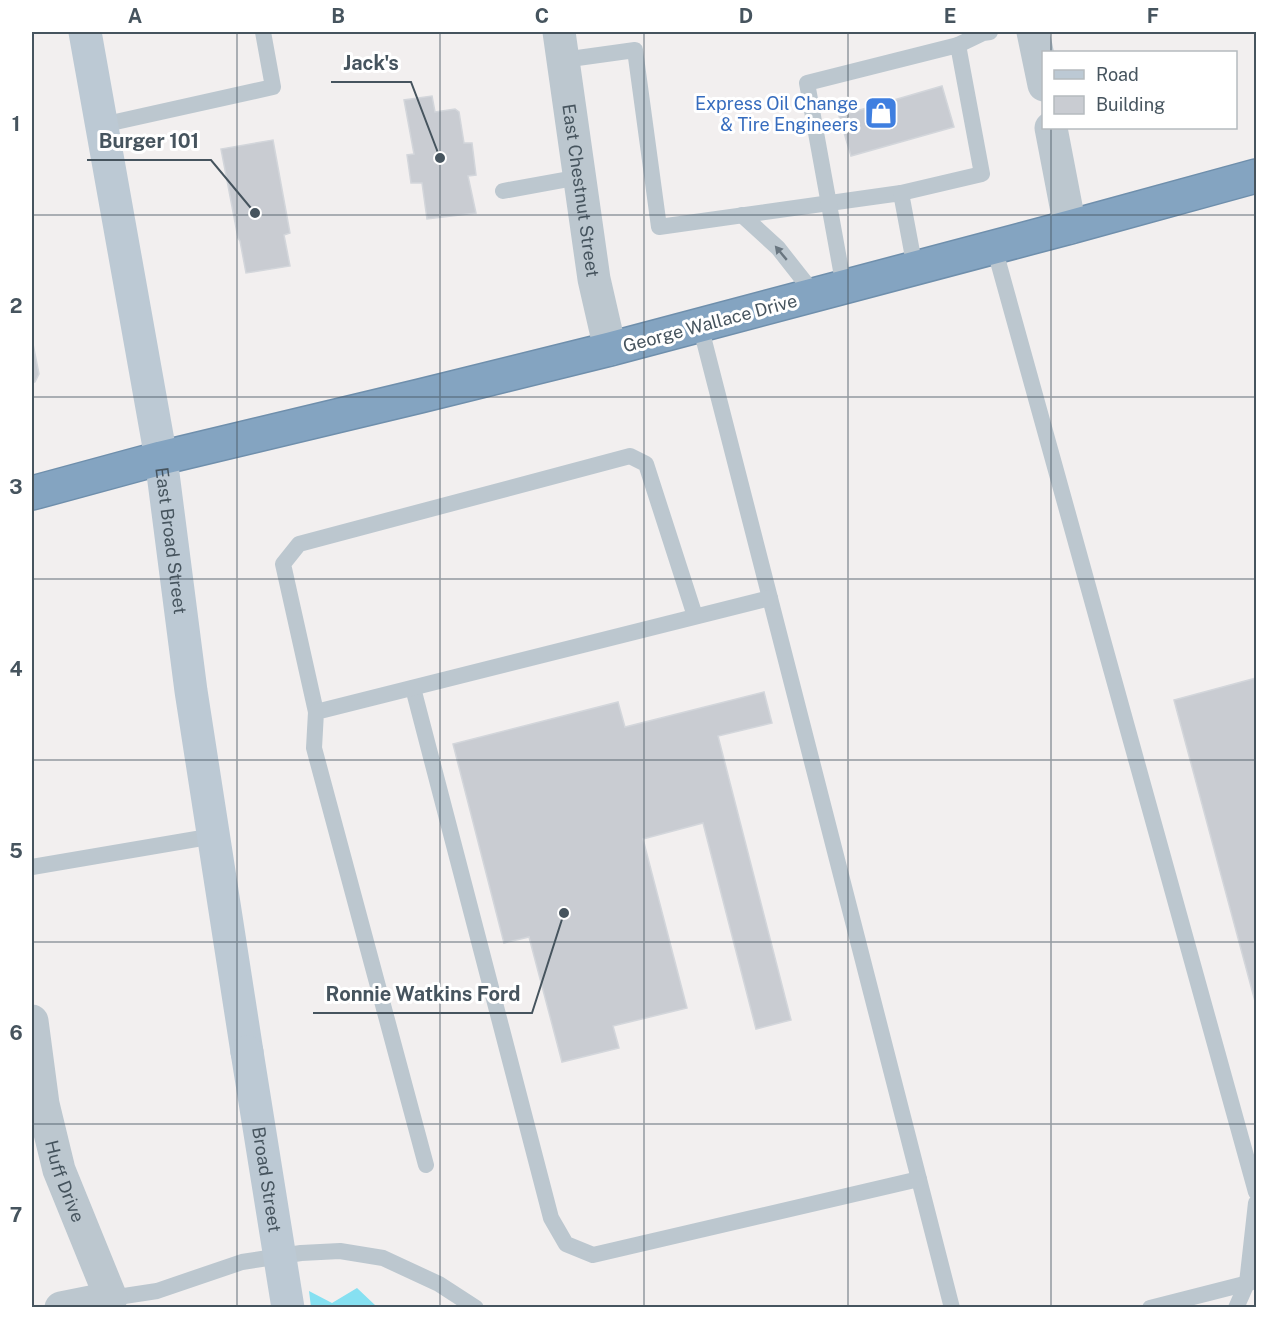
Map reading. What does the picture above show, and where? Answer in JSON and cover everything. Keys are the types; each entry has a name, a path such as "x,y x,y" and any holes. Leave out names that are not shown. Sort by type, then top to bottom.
{"highway":[{"name":"George Wallace Drive","path":"32,493 161,458 610,349 1070,228 1257,176"}],"main road":[{"name":"East Broad Street","path":"85,32 161,458 191,691 248,1052"},
{"name":"Broad Street","path":"248,1052 288,1308"}],"street":[{"path":"1034,32 1042,75"},
{"name":"East Chestnut Street","path":"561,46 594,279 610,349"},
{"path":"1051,129 1070,228"},
{"name":"Huff Drive","path":"32,1021 43,1104 59,1170 111,1298"},
{"path":"61,1308 111,1298"}],"lane":[{"path":"102,125 273,87 263,32"},
{"path":"829,291 829,203 807,83 958,45 990,32"},
{"path":"561,46 635,50 659,227 901,194 982,174 958,45"},
{"path":"502,191 580,177"},
{"path":"901,194 915,268"},
{"path":"742,215 829,291"},
{"path":"994,247 1257,1192"},
{"path":"700,325 952,1308"},
{"path":"426,1165 314,748 316,712 283,564 298,544 630,456 646,464 695,616"},
{"path":"316,712 770,598"},
{"path":"413,688 551,1218 566,1244 593,1255 919,1179"},
{"path":"32,867 214,836"},
{"path":"1236,1308 1252,1282 1257,1203"},
{"path":"111,1298 157,1291 243,1262 301,1253 340,1251 383,1258 439,1284 476,1308"},
{"path":"1150,1308 1252,1282"}],"water":[{"path":"357,1288 375,1307 311,1307 309,1291 332,1303"}],"building":[{"path":"942,86 954,127 851,156 839,116"},
{"path":"432,96 435,112 455,109 459,112 464,143 472,143 476,175 468,176 476,213 427,219 422,183 411,183 407,155 414,154 404,100"},
{"path":"273,140 290,233 284,235 290,266 246,273 221,149"},
{"path":"32,339 39,374 32,383"},
{"path":"1256,678 1256,1005 1174,700"},
{"path":"764,692 772,723 718,736 791,1020 756,1029 703,823 643,839 687,1008 613,1026 619,1048 562,1062 529,937 504,943 453,744 618,702 625,727"}],"place":[{"name":"Express Oil Change & Tire Engineers","path":"881,113"},
{"name":"Jack's","path":"440,158"},
{"name":"Burger 101","path":"255,213"},
{"name":"Ronnie Watkins Ford","path":"564,913"}]}
